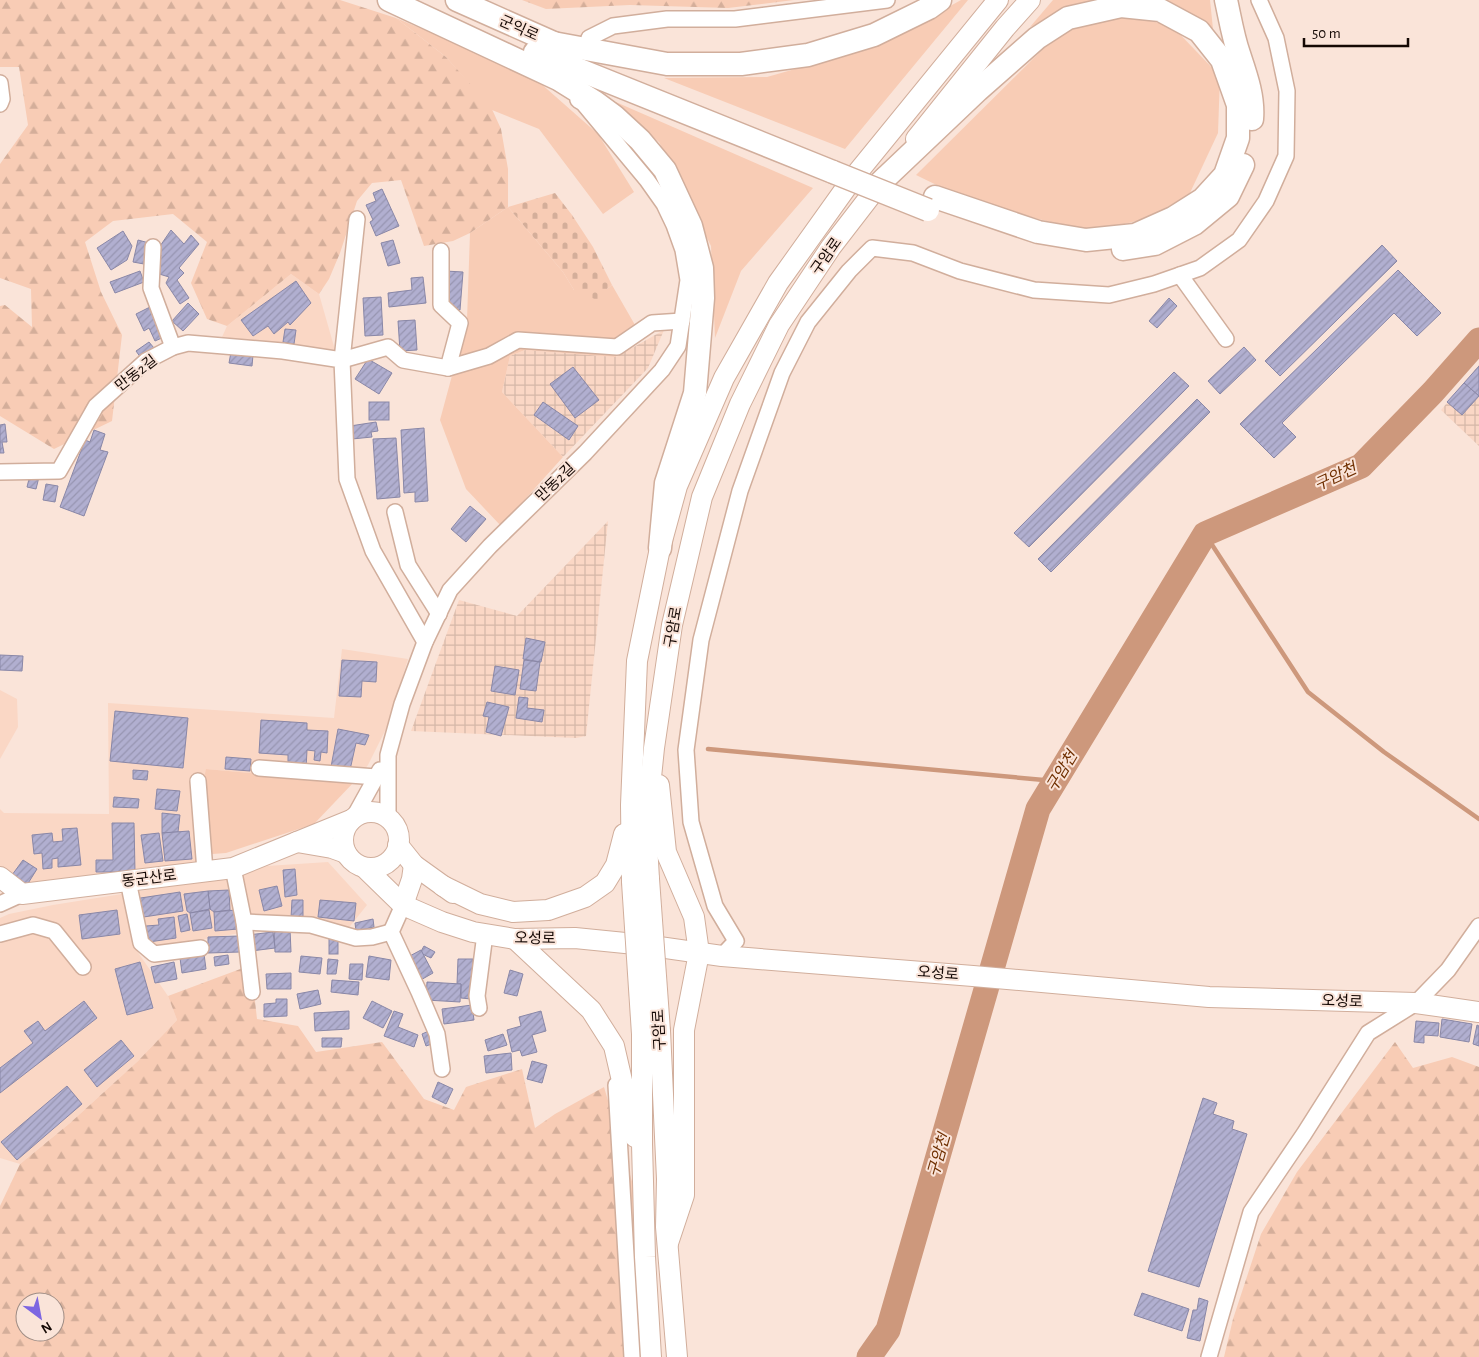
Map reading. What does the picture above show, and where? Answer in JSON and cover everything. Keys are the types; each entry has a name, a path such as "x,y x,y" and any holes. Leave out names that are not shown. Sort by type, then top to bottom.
{"highway":[{"path":"389,0 558,79 596,102 640,140 665,170 692,226 702,268 703,298 696,394 666,482 660,548"},
{"path":"414,0 587,74 837,166 932,204 992,231 1050,248 1096,253 1155,244 1194,224 1228,196 1250,150 1253,113 1247,76 1238,53 1226,0"},
{"name":"군익로","path":"457,0 553,43"},
{"path":"553,43 667,64 741,64 808,55 874,35 929,8 940,0"},
{"path":"880,183 978,90 1037,38 1068,18 1121,6 1160,10 1199,31 1222,60 1238,104 1238,138 1225,175 1203,199 1173,218 1134,235 1086,240 1038,232 932,204"},
{"path":"553,43 837,166"}],"main road":[{"name":"구암로","path":"677,1357 668,1243 667,1178 651,1032 641,880 631,805 637,661 660,548 677,486 724,378 778,283 852,178 998,0"},
{"name":"구암로","path":"641,880 654,748 672,625 702,497 740,404 779,325 831,247 880,183 1005,28 1030,0"},
{"path":"654,748 666,852 694,917 700,953 684,1030 684,1195 668,1243"},
{"path":"443,886 480,904 513,912 548,910 585,897 605,883 616,865 631,805"},
{"path":"346,853 343,836 346,827 353,819 365,813 377,813 388,818 394,825 398,835 396,853 383,866 365,868"},
{"name":"동군산로","path":"22,894 233,868 353,819"},
{"path":"296,842 332,848 346,853 358,865 365,868 403,905 412,879 414,865"},
{"path":"398,845 414,865 483,915 505,926 575,938"},
{"path":"0,877 22,894"},
{"name":"오성로","path":"403,905 442,922 473,932 515,939 575,938 645,945 722,956 1209,997 1416,1003 1479,1012"},
{"path":"515,939 591,1010 614,1046 642,1165"},
{"name":"구암로","path":"651,1032 642,1165 651,1357"}],"street":[{"path":"589,38 613,26 667,19 735,19 887,0"},
{"path":"722,956 736,941 716,906 691,822 686,750 701,640 740,491 782,373 808,322 849,271 872,248 913,253 960,271 1034,290 1109,295 1154,284 1200,268 1239,240 1266,201 1286,156 1286,91 1276,38 1259,0"},
{"path":"0,84 2,99 0,104"},
{"name":"만동2길","path":"388,755 402,704 426,642 450,590 490,546 585,453 662,370 678,346 688,280 683,250 674,225 664,204 647,180 584,103 563,90"},
{"path":"357,220 342,360 347,479 373,551 426,642"},
{"path":"153,247 151,288 173,347"},
{"path":"441,252 441,305 460,323 448,368"},
{"path":"1180,275 1226,339"},
{"name":"만동2길","path":"0,472 59,472 96,406 146,362 173,347 188,343 283,351 342,360 388,347 403,360 448,368 489,356 518,340 618,347 652,323 682,321"},
{"path":"396,512 408,566 439,614"},
{"path":"353,819 388,755"},
{"path":"388,755 388,818"},
{"path":"259,768 376,777"},
{"path":"198,781 205,872"},
{"path":"233,868 244,922 252,992"},
{"path":"128,881 141,943 154,954 201,948"},
{"name":"동군산로","path":"0,904 22,894"},
{"path":"403,905 391,932 420,992 437,1034 442,1069"},
{"path":"244,922 311,925 356,938 372,937 391,932"},
{"path":"0,934 33,925 54,931 83,967"},
{"path":"1209,1357 1251,1212 1304,1134 1368,1033 1416,1003 1448,970 1479,926"},
{"path":"479,1008 477,996 485,934"},
{"path":"614,1046 632,1357"}],"shaded area":[{"path":"291,274 319,294 335,350 222,337 227,326"},
{"path":"664,330 648,368 563,457 502,392 510,356 525,350 616,357"},
{"path":"1479,365 1479,446 1441,410"},
{"path":"608,521 586,736 576,738 411,731 459,600 517,616"},
{"path":"342,649 408,659 387,727 368,765 354,782 206,769 200,866 23,889 0,872 0,809 4,813 109,814 108,703 334,718"},
{"path":"0,690 17,699 18,727 0,759"},
{"path":"328,862 367,905 347,930 247,918 240,933 137,951 168,996 177,1020 138,1061 70,1123 20,1164 0,1158 0,918 9,914 53,905 222,878 267,866"}],"green space":[{"path":"0,0 340,0 396,18 446,57 491,107 501,129 508,169 508,207 470,233 453,241 424,246 401,180 372,183 357,201 340,253 329,279 319,294 291,274 227,326 207,319 191,283 207,242 173,214 113,221 85,242 101,292 122,335 112,421 54,449 0,416 0,306 5,305 32,327 31,289 0,278 0,164 28,125 19,67 0,67"},
{"path":"522,0 794,0 728,8 630,5 546,9"},
{"path":"961,0 968,0 845,149 664,78 767,77 883,44"},
{"path":"1053,0 1096,0 1030,27"},
{"path":"1131,0 1210,0 1213,29 1160,1"},
{"path":"1126,15 1172,26 1220,76 1218,133 1189,195 1147,218 1095,232 1038,219 953,193 916,175 1064,28"},
{"path":"396,18 530,74 598,134 634,192 603,214 539,129 492,110 446,57"},
{"path":"602,96 813,188 741,271 715,338 711,246 659,142"},
{"path":"555,193 593,247 612,285 599,301 574,290 563,272 508,207"},
{"path":"508,207 563,272 574,290 607,289 612,285 635,325 616,357 525,350 510,356 502,392 563,457 501,526 466,489 440,420 467,320 470,233"},
{"path":"206,769 354,782 314,824 226,853 199,855 196,814"},
{"path":"251,965 257,1019 298,1026 316,1052 382,1042 424,1099 454,1110 466,1087 522,1069 535,1128 555,1114 604,1087 633,1185 640,1357 0,1357 0,1206 20,1164 70,1123 138,1061 177,1020 168,996"},
{"path":"1395,1042 1413,1068 1452,1057 1479,1067 1479,1357 1224,1357 1233,1319 1261,1234 1297,1172"}],"building":[{"path":"382,189 399,226 376,236 370,222 373,220 366,205 376,201 373,193"},
{"path":"171,230 184,244 191,235 199,244 179,268 184,273 177,280 189,298 180,304 166,283 169,277 156,273 161,255 156,252"},
{"path":"123,231 132,246 127,260 111,270 97,248"},
{"path":"138,240 149,243 144,264 133,262"},
{"path":"393,240 400,263 388,266 381,243"},
{"path":"1382,245 1397,261 1280,376 1265,361"},
{"path":"1398,270 1441,313 1417,336 1394,313 1282,423 1296,437 1274,458 1240,424"},
{"path":"140,271 144,282 115,293 110,282"},
{"path":"445,271 463,272 460,310 450,309 451,303 445,303"},
{"path":"423,277 426,303 389,307 388,293 412,290 411,278"},
{"path":"296,281 311,303 290,325 288,322 274,334 268,326 253,336 241,320"},
{"path":"381,297 383,335 365,336 363,298"},
{"path":"1169,298 1177,306 1157,328 1149,321"},
{"path":"188,303 199,314 183,331 172,321"},
{"path":"150,307 164,337 155,341 149,328 144,331 136,314"},
{"path":"415,320 417,350 400,351 398,321"},
{"path":"285,329 296,330 294,344 283,342"},
{"path":"149,342 154,348 141,358 136,351"},
{"path":"1244,347 1256,360 1220,394 1208,381"},
{"path":"231,352 253,355 252,366 229,363"},
{"path":"368,359 392,373 379,394 355,379"},
{"path":"1479,366 1479,396 1464,383"},
{"path":"573,367 599,400 575,418 550,384"},
{"path":"1174,372 1189,386 1029,547 1014,533"},
{"path":"1464,383 1479,396 1462,415 1447,402"},
{"path":"1197,399 1210,412 1051,572 1038,559"},
{"path":"369,402 389,402 389,420 369,420"},
{"path":"543,402 578,426 569,440 534,415"},
{"path":"376,422 378,431 371,432 372,437 352,439 350,426"},
{"path":"5,424 7,442 2,442 4,453 0,453 0,425"},
{"path":"424,428 428,501 415,502 415,492 404,493 401,430"},
{"path":"94,430 105,434 100,450 108,452 84,516 60,507 85,440 90,442"},
{"path":"396,438 400,497 377,499 373,439"},
{"path":"30,475 39,477 36,489 27,487"},
{"path":"46,484 58,486 55,502 43,500"},
{"path":"470,506 486,519 466,542 451,529"},
{"path":"526,638 545,642 541,662 523,659"},
{"path":"0,655 23,656 22,671 0,670"},
{"path":"342,660 377,662 376,682 362,681 361,697 339,696"},
{"path":"524,660 540,662 536,691 520,689"},
{"path":"495,666 519,670 515,695 491,691"},
{"path":"519,697 528,698 527,708 544,710 542,722 516,718"},
{"path":"487,702 509,707 501,736 486,732 489,717 483,716"},
{"path":"115,711 188,718 183,768 110,761"},
{"path":"261,720 307,723 307,730 328,731 327,753 321,752 320,761 314,760 315,751 307,750 306,769 288,768 288,755 259,753"},
{"path":"338,729 369,735 365,745 356,743 350,770 331,767"},
{"path":"226,757 251,759 250,771 225,769"},
{"path":"133,770 148,771 147,780 133,779"},
{"path":"157,789 180,791 177,811 155,809"},
{"path":"114,797 139,799 138,808 113,807"},
{"path":"162,813 180,815 178,832 162,833"},
{"path":"112,823 134,823 135,872 96,872 96,860 113,860"},
{"path":"77,828 81,865 58,867 58,858 52,859 52,868 43,869 42,853 34,854 32,835 52,833 53,842 63,841 62,829"},
{"path":"189,831 192,859 165,861 162,833"},
{"path":"159,833 163,861 145,863 141,835"},
{"path":"23,860 37,869 27,885 12,875"},
{"path":"295,869 297,895 285,897 283,870"},
{"path":"277,886 282,906 264,911 259,890"},
{"path":"229,890 230,910 214,912 210,909 208,891"},
{"path":"208,891 210,909 190,913 187,911 184,894"},
{"path":"180,892 183,911 137,918 134,899"},
{"path":"292,900 303,900 303,919 291,918"},
{"path":"320,900 356,903 354,921 318,917"},
{"path":"117,910 120,934 82,939 79,915"},
{"path":"209,910 212,928 193,931 190,913"},
{"path":"236,910 238,929 215,931 214,912"},
{"path":"187,914 190,930 181,932 178,916"},
{"path":"174,917 176,938 149,942 146,926 159,925 158,919"},
{"path":"373,919 374,927 356,931 355,923"},
{"path":"290,929 291,952 275,952 274,930"},
{"path":"273,932 275,948 251,951 248,935"},
{"path":"239,936 240,952 208,953 208,937"},
{"path":"329,938 338,938 338,954 329,954"},
{"path":"424,946 435,952 431,958 420,953"},
{"path":"421,950 433,973 419,981 406,958"},
{"path":"204,954 206,969 182,973 180,958"},
{"path":"228,955 229,964 215,966 214,957"},
{"path":"301,956 322,958 320,974 299,972"},
{"path":"369,956 391,960 389,980 366,977"},
{"path":"328,959 338,960 336,974 327,974"},
{"path":"458,959 473,959 471,999 461,998 461,984 457,984"},
{"path":"140,962 153,1008 127,1015 115,969"},
{"path":"174,962 177,979 155,983 151,967"},
{"path":"350,964 363,964 362,980 349,979"},
{"path":"510,970 523,974 517,996 504,993"},
{"path":"291,973 291,989 267,989 266,974"},
{"path":"332,980 359,982 358,995 331,992"},
{"path":"427,982 461,984 460,1002 426,1000"},
{"path":"318,990 321,1004 300,1009 297,994"},
{"path":"276,999 287,999 287,1016 264,1017 264,1004 276,1003"},
{"path":"84,1001 97,1018 0,1093 0,1068 33,1043 24,1031 38,1021 45,1031"},
{"path":"372,1001 392,1011 383,1028 363,1018"},
{"path":"472,1005 474,1020 444,1024 442,1009"},
{"path":"349,1011 349,1029 315,1031 314,1013"},
{"path":"394,1011 403,1014 398,1027 418,1035 414,1047 384,1036"},
{"path":"541,1011 546,1031 532,1035 537,1052 522,1056 520,1050 512,1052 507,1030 521,1026 519,1017"},
{"path":"1442,1019 1472,1024 1469,1042 1440,1037"},
{"path":"1416,1021 1439,1023 1438,1036 1424,1035 1424,1043 1414,1042"},
{"path":"1477,1025 1479,1026 1479,1046 1473,1044"},
{"path":"431,1030 435,1043 426,1046 422,1034"},
{"path":"503,1034 507,1045 488,1051 485,1040"},
{"path":"322,1038 342,1038 341,1047 322,1047"},
{"path":"121,1040 134,1056 97,1087 84,1070"},
{"path":"511,1053 512,1070 486,1073 484,1056"},
{"path":"532,1061 547,1065 542,1083 527,1079"},
{"path":"438,1082 453,1089 446,1104 432,1097"},
{"path":"67,1086 82,1104 17,1160 1,1142"},
{"path":"1203,1098 1217,1103 1213,1114 1234,1121 1232,1129 1247,1134 1199,1287 1148,1271"},
{"path":"1142,1293 1189,1309 1182,1331 1134,1315"},
{"path":"1199,1298 1208,1301 1200,1341 1187,1338 1193,1310 1197,1310"}],"waterway":[{"name":"구암천","path":"869,1357 888,1330 1038,809 1205,534 1361,466 1433,392 1479,340"},
{"path":"1205,534 1308,692 1384,752 1479,819"},
{"path":"708,749 1055,781"}]}
